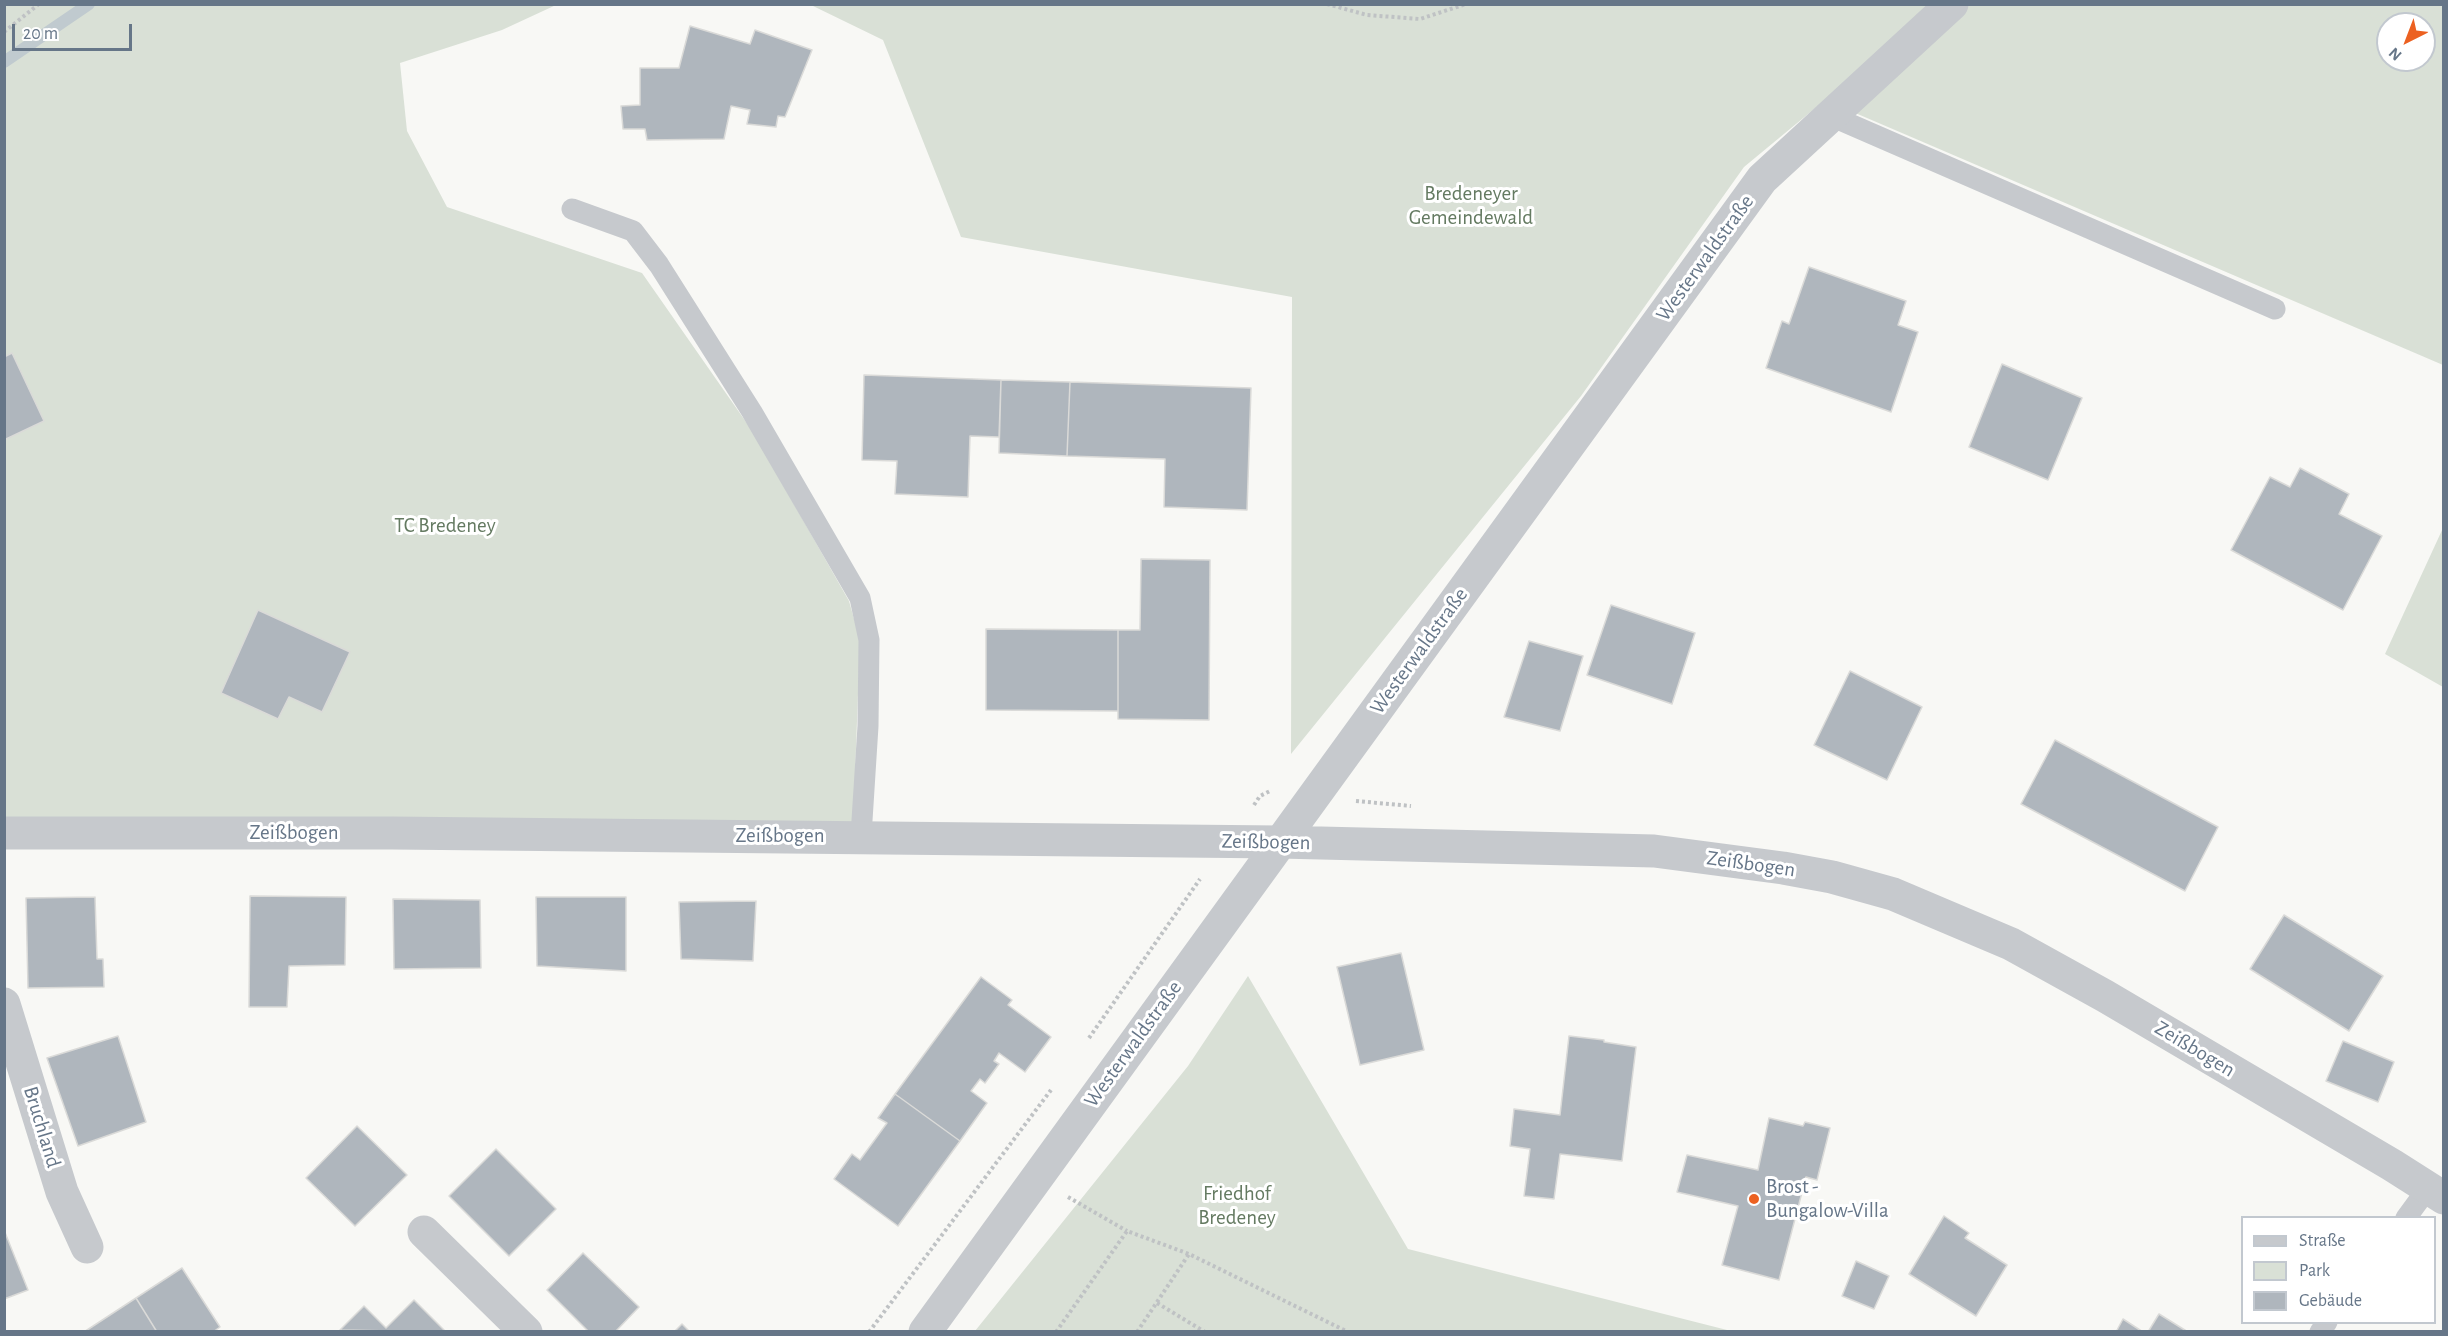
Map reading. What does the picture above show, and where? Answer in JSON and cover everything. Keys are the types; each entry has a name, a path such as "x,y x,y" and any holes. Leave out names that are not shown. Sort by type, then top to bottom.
{"street":[{"name":"Westerwaldstraße","path":"925,1332 1762,179 1952,4"},
{"name":"Zeißbogen","path":"4,833 861,836 1280,842 1654,851 1793,870 1832,877 1893,894 2011,944 2105,996 2436,1193"},
{"name":"Bruchland","path":"4,1004 62,1192 87,1247"},
{"path":"424,1232 526,1332"}],"lane":[{"path":"1831,116 2275,309"},
{"path":"572,209 633,231 659,265 752,412 860,598 869,639 868,726 861,836"},
{"path":"2408,1216 2436,1193"}],"path":[{"path":"4,32 39,4"},
{"path":"1327,4 1367,15 1420,19 1466,4"},
{"path":"1083,1046 1205,872"},
{"path":"869,1332 1056,1083"},
{"path":"1038,1175 1080,1204 1128,1230 1189,1254 1348,1332"},
{"path":"1056,1332 1128,1230"},
{"path":"1137,1332 1189,1254"},
{"path":"1157,1303 1202,1331"}],"green space":[{"name":"TC Bredeney","path":"5,5 556,5 502,30 400,63 407,131 447,207 642,273 753,432 849,601 860,640 853,829 5,830"},
{"name":"Bredeneyer Gemeindewald","path":"811,5 2443,5 2443,365 1825,100 1744,167 1581,396 1291,754 1292,297 961,237 883,40"},
{"path":"2443,528 2443,687 2385,654"},
{"name":"Friedhof Bredeney","path":"1248,976 1408,1249 1731,1331 975,1331 1188,1066"}],"building":[{"path":"690,26 750,44 755,30 812,50 785,117 778,116 776,127 747,124 750,110 731,106 724,139 647,140 645,129 623,129 621,106 640,105 640,68 679,68"},
{"path":"1809,267 1906,301 1898,325 1918,332 1891,412 1766,368 1782,321 1789,324"},
{"path":"12,353 44,421 4,440 4,357"},
{"path":"2002,364 2082,398 2048,480 1969,447"},
{"path":"864,375 1001,380 999,437 970,436 968,497 895,494 897,461 862,460"},
{"path":"1001,380 1070,382 1067,456 999,453"},
{"path":"1070,382 1251,388 1247,510 1164,507 1165,459 1067,456"},
{"path":"2300,468 2349,494 2339,514 2382,536 2343,610 2231,550 2270,477 2290,487"},
{"path":"1141,559 1210,560 1209,720 1118,719 1118,630 1140,630"},
{"path":"1611,605 1695,633 1672,704 1587,675"},
{"path":"258,610 350,652 322,712 289,697 278,719 221,693"},
{"path":"986,629 1118,630 1118,711 986,710"},
{"path":"1529,641 1583,656 1560,731 1504,717"},
{"path":"1850,671 1922,707 1887,780 1814,745"},
{"path":"2055,740 2218,827 2185,891 2021,804"},
{"path":"250,896 346,897 345,965 289,966 287,1007 249,1007"},
{"path":"95,897 97,959 103,959 104,987 28,988 26,898"},
{"path":"536,897 626,897 626,971 537,966"},
{"path":"393,899 480,900 481,968 394,969"},
{"path":"756,901 753,961 681,959 679,902"},
{"path":"2284,915 2383,976 2349,1031 2250,969"},
{"path":"1401,953 1424,1050 1360,1065 1337,967"},
{"path":"981,977 1012,1000 1008,1005 1051,1037 1025,1072 999,1053 994,1061 999,1064 985,1083 980,1079 971,1091 987,1103 960,1141 895,1094"},
{"path":"118,1036 146,1122 78,1146 47,1058"},
{"path":"1569,1036 1636,1047 1622,1161 1560,1154 1554,1199 1524,1196 1530,1149 1510,1146 1514,1109 1560,1115"},
{"path":"2343,1041 2394,1062 2378,1102 2326,1081"},
{"path":"895,1094 960,1141 898,1226 834,1179 852,1154 860,1160 887,1123 878,1118"},
{"name":"Brost - Bungalow-Villa","path":"1769,1118 1803,1126 1805,1122 1830,1128 1817,1180 1806,1177 1779,1280 1722,1265 1738,1206 1677,1192 1687,1155 1758,1170"},
{"path":"357,1126 407,1175 355,1226 306,1178"},
{"path":"496,1149 556,1209 509,1256 449,1196"},
{"path":"1944,1216 1969,1233 1965,1238 2007,1265 1976,1316 1909,1274"},
{"path":"4,1230 28,1290 4,1299"},
{"path":"583,1253 639,1307 615,1332 589,1332 547,1290"},
{"path":"1856,1261 1889,1276 1874,1309 1842,1296"},
{"path":"182,1268 220,1327 213,1332 157,1332 136,1298"},
{"path":"136,1298 157,1332 84,1332"},
{"path":"414,1300 446,1332 340,1330 364,1306 386,1328"},
{"path":"2159,1314 2188,1332 2148,1332"},
{"path":"2123,1319 2143,1332 2116,1332"},
{"path":"682,1324 690,1332 674,1332"}],"waterway":[{"path":"4,62 89,4"}],"place":[{"name":"Brost - Bungalow-Villa","path":"1754,1199"}]}
